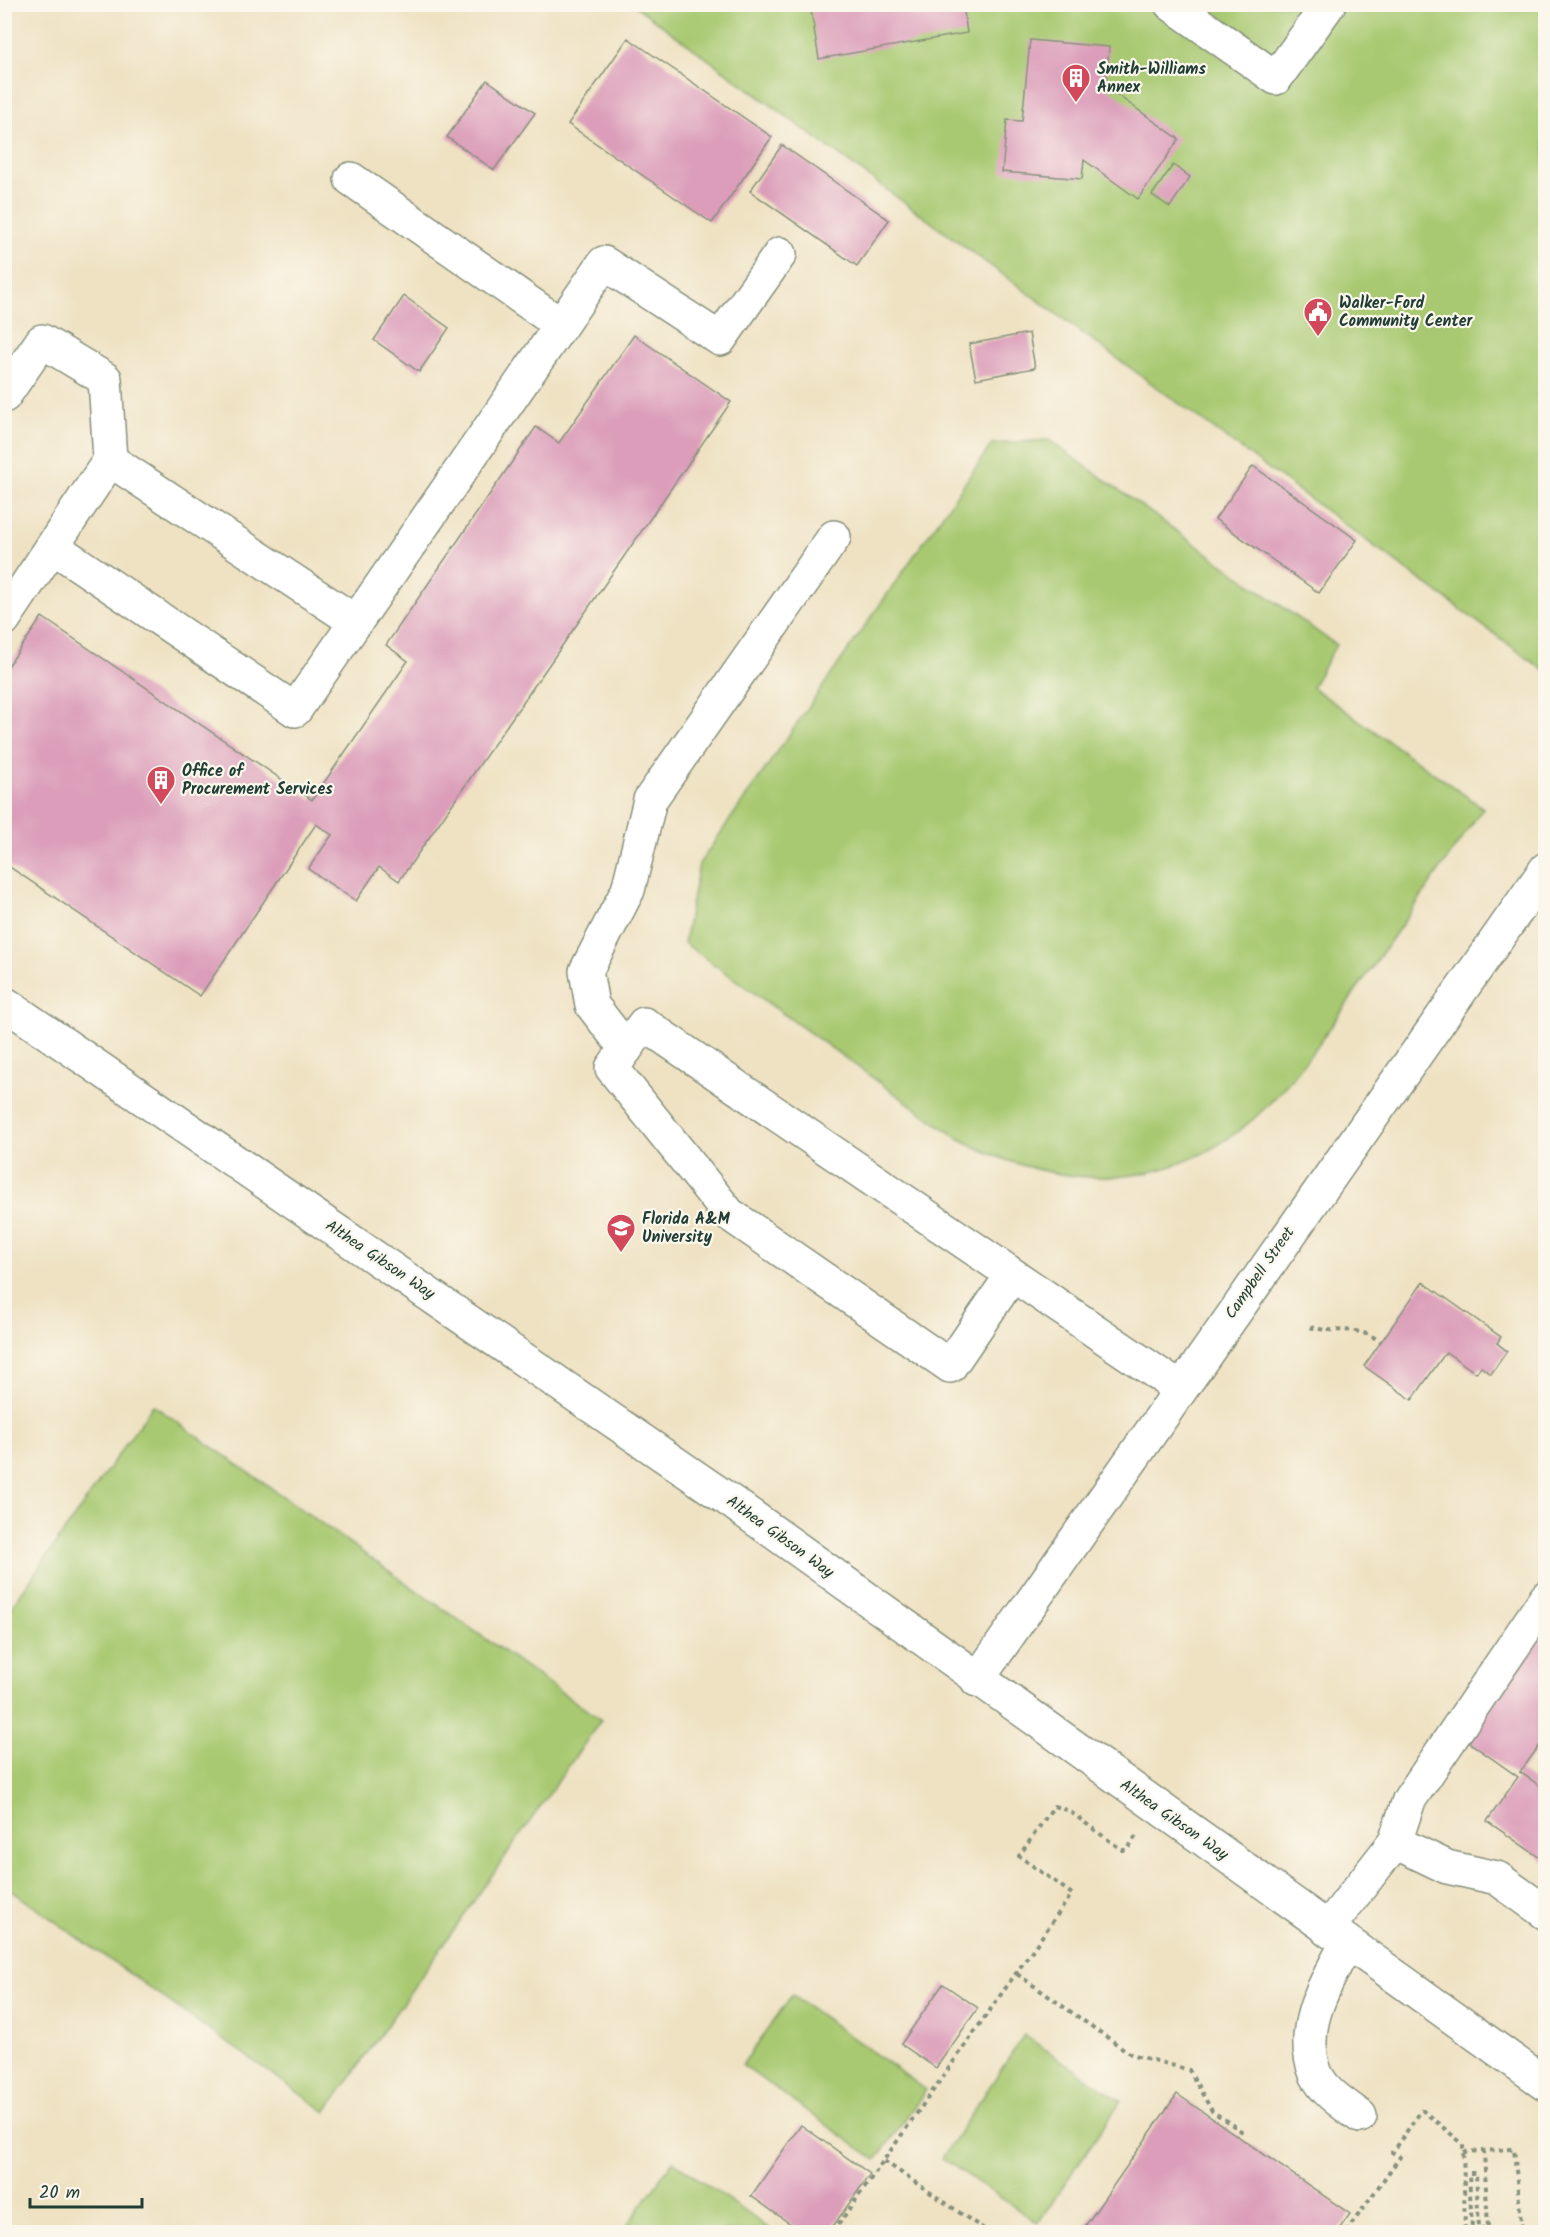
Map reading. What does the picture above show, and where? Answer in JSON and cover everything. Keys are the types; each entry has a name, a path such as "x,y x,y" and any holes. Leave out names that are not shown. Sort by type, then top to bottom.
{"street":[{"path":"1171,4 1275,78 1329,4"},
{"path":"351,179 561,325"},
{"path":"53,547 295,710 604,263 720,339 780,254"},
{"path":"4,396 42,341 105,379 110,460 4,619"},
{"path":"110,460 356,622"},
{"path":"626,1049 592,1005 586,972 628,890 650,800 834,537"},
{"name":"Campbell Street","path":"977,1680 1179,1388 1545,869"},
{"name":"Althea Gibson Way","path":"4,1003 733,1503 977,1680 1545,2084"},
{"path":"1012,1275 950,1366 729,1214 612,1068 644,1024 1179,1388"},
{"path":"1360,2116 1329,2091 1316,2075 1308,2042 1318,1998 1337,1936 1395,1842 1409,1800 1545,1598"},
{"path":"1395,1842 1447,1868 1497,1878 1545,1913"}],"path":[{"path":"1310,1327 1324,1331 1347,1329 1367,1332 1381,1342"},
{"path":"833,2232 1072,1894 1019,1856 1054,1806 1069,1811 1122,1850 1127,1850 1138,1834"},
{"path":"1017,1974 1131,2054 1189,2070 1212,2111 1244,2133"},
{"path":"1346,2232 1400,2157 1392,2152 1422,2110 1463,2144 1465,2231 1472,2229 1468,2173 1476,2173 1479,2228 1488,2228 1484,2152"},
{"path":"1463,2152 1514,2149 1522,2232"},
{"path":"884,2161 987,2232"}],"green space":[{"name":"Walker-Ford Community Center","path":"634,5 1545,5 1545,671"},
{"path":"1049,440 1336,645 1312,687 1483,808 1319,1044 1268,1105 1233,1135 1197,1156 1158,1170 1118,1176 1078,1176 1037,1169 996,1156 956,1137 684,943 699,864 992,444"},
{"path":"153,1405 601,1720 326,2112 5,1886 5,1616"},
{"path":"792,1995 926,2090 876,2160 742,2065"},
{"path":"1024,2035 1121,2101 1038,2223 942,2158"},
{"path":"673,2161 774,2232 623,2231"}],"building":[{"path":"810,4 963,4 967,33 819,59"},
{"path":"628,38 772,137 712,223 568,124"},
{"name":"Smith-Williams Annex","path":"1030,40 1109,47 1106,87 1179,139 1138,199 1084,160 1082,179 1002,172 1007,120 1022,121"},
{"path":"487,80 535,113 494,170 447,137"},
{"path":"782,145 889,220 857,266 750,191"},
{"path":"1173,165 1190,177 1170,207 1152,195"},
{"path":"404,296 449,328 419,372 374,340"},
{"path":"1029,333 1035,368 976,379 969,344"},
{"path":"634,335 731,402 399,881 379,867 356,901 308,869 332,835 316,824 200,996 4,863 4,672 42,617 312,800 408,661 386,645 536,427 559,443"},
{"path":"1253,466 1357,540 1319,593 1215,519"},
{"path":"1423,1282 1501,1337 1497,1343 1507,1351 1491,1374 1481,1367 1476,1373 1446,1352 1412,1400 1364,1366"},
{"path":"1546,1627 1546,1737 1520,1772 1546,1790 1546,1862 1487,1821 1518,1777 1466,1740"},
{"path":"943,1984 978,2008 936,2068 901,2044"},
{"path":"1177,2094 1350,2214 1337,2232 1081,2232"},
{"path":"801,2125 870,2174 829,2232 802,2232 751,2196"}],"place":[{"name":"Smith-Williams Annex","path":"1076,104"},
{"name":"Walker-Ford Community Center","path":"1318,338"},
{"name":"Office of Procurement Services","path":"161,806"},
{"name":"Florida A&M University","path":"621,1254"}]}
